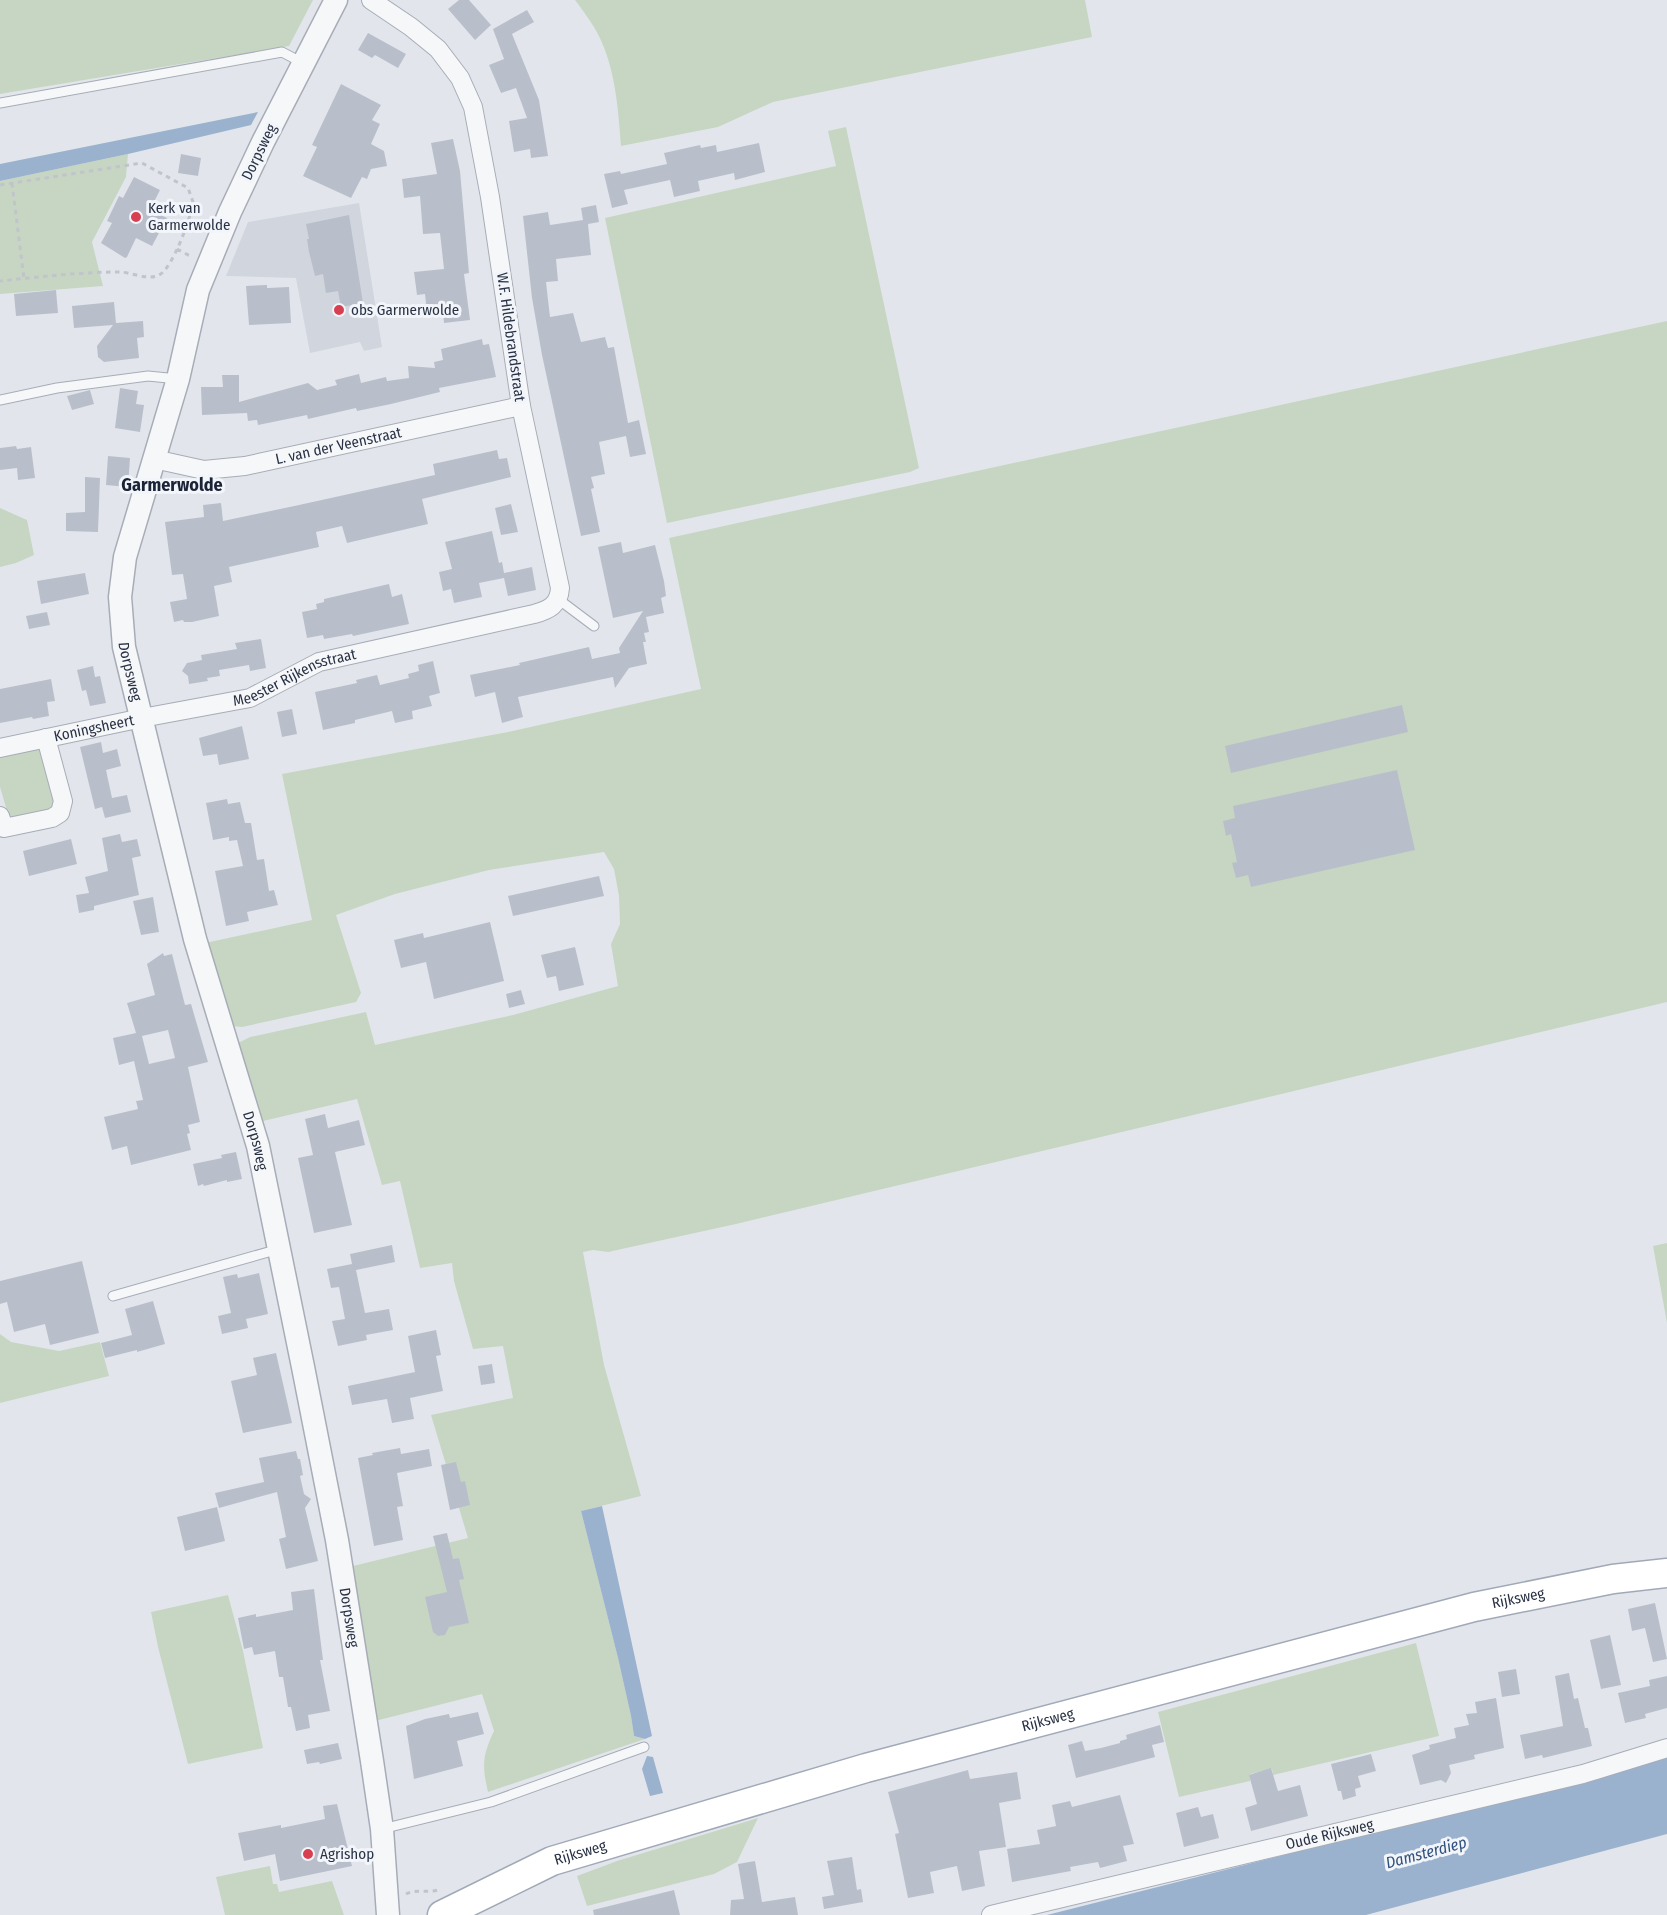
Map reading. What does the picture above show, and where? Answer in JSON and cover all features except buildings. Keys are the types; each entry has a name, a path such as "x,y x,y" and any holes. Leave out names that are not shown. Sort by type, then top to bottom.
{"main road":[{"name":"Rijksweg","path":"442,1915 552,1861 866,1768 1474,1607 1613,1579 1667,1573"}],"street":[{"name":"Dorpsweg","path":"336,0 263,142 207,264 198,290 178,379 125,557 120,597 124,646 195,939 258,1146 279,1249 337,1540 382,1829 388,1915"},
{"name":"W.F. Hildebrandstraat","path":"371,0 411,27 438,49 460,78 473,107 490,197 521,406 559,582 558,599"},
{"name":"L. van der Veenstraat","path":"154,459 204,470 245,466 521,406"},
{"name":"Meester Rijkensstraat","path":"142,718 250,698 319,662 546,610 554,606 558,599"},
{"name":"Koningsheert","path":"0,748 142,718"},
{"name":"Koningsheert","path":"0,816 4,828 52,818 60,813 63,801 46,738"},
{"name":"Oude Rijksweg","path":"991,1915 1583,1774 1667,1748"}],"lane":[{"path":"0,103 282,52 303,63"},
{"path":"0,400 57,388 148,376 178,379"},
{"path":"558,599 594,626"},
{"path":"113,1296 279,1249"},
{"path":"382,1829 491,1802 644,1747"}],"path":[{"path":"0,185 142,163 188,188 193,202 177,249 164,272 156,277 151,278 129,272 110,272 0,281"},
{"path":"12,183 24,279"}],"shaded area":[{"name":"obs Garmerwolde","path":"359,203 382,347 364,351 360,342 310,353 296,278 226,276 248,222"}],"green space":[{"path":"0,0 313,0 289,46 0,94"},
{"path":"575,0 1085,0 1092,37 773,102 718,127 621,146 617,100 607,55 594,27"},
{"path":"846,127 919,468 910,472 667,523 605,218 836,166 828,131"},
{"path":"128,154 126,177 92,242 103,286 0,294 0,181"},
{"path":"1667,321 1667,1002 736,1224 608,1252 593,1250 583,1252 604,1365 641,1496 581,1511 618,1658 634,1736 645,1739 488,1792 484,1761 494,1731 482,1694 375,1721 353,1566 468,1538 431,1415 513,1398 503,1346 473,1349 454,1281 452,1263 420,1268 400,1181 382,1185 357,1099 263,1121 238,1043 250,1037 366,1012 375,1045 513,1015 618,986 611,944 620,924 619,896 614,869 604,852 489,870 395,894 336,915 361,993 356,1002 242,1027 232,1026 205,943 312,920 282,774 508,732 701,689 669,538"},
{"path":"0,508 27,520 34,555 0,567"},
{"path":"42,747 58,807 10,821 0,787 0,757"},
{"path":"1667,1243 1667,1323 1653,1246"},
{"path":"0,1334 11,1342 59,1351 100,1342 109,1376 0,1403"},
{"path":"228,1595 243,1651 263,1748 188,1764 151,1612"},
{"path":"1416,1643 1439,1736 1273,1775 1272,1769 1250,1774 1250,1781 1179,1797 1158,1712"},
{"path":"758,1818 737,1862 714,1874 587,1906 577,1876 617,1861"},
{"path":"270,1866 273,1884 277,1884 279,1892 332,1881 344,1915 225,1915 216,1877"}],"water":[{"path":"258,112 251,125 0,181 0,164"},
{"path":"602,1506 652,1736 645,1739 634,1736 618,1658 581,1511"},
{"path":"647,1756 653,1757 663,1793 650,1796 642,1769"},
{"name":"Damsterdiep","path":"1667,1758 1667,1834 1366,1915 1047,1915"}],"place":[{"name":"Kerk van Garmerwolde","path":"136,217"},
{"name":"obs Garmerwolde","path":"339,310"},
{"name":"Agrishop","path":"308,1854"}],"district":[{"name":"Garmerwolde","path":"172,485"}]}
